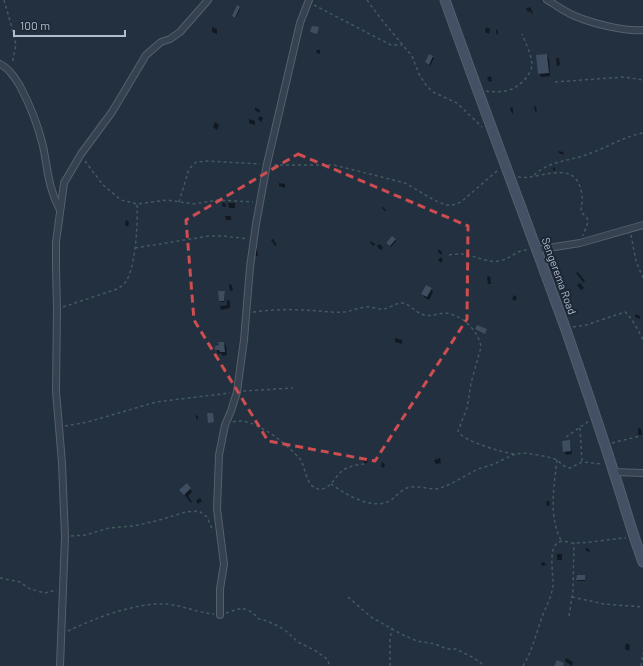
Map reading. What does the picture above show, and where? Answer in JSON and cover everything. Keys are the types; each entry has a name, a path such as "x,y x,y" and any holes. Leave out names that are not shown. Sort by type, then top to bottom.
{"main road":[{"name":"Sengerema Road","path":"444,0 565,328 596,416 643,562"}],"street":[{"path":"60,666 65,537 60,427 56,391 56,242 64,183 81,154 112,112 146,55 161,42 170,39 180,32 208,0"},
{"path":"547,0 574,16 618,28 642,32"},
{"path":"220,615 220,589 224,564 217,509 219,455 225,425 231,411 236,392 244,340 250,268 267,164 300,23 308,1"},
{"path":"0,64 10,70 24,94 38,128 43,146 50,186 54,199 60,210"},
{"path":"536,250 580,244 643,225"},
{"path":"613,468 643,473"}],"path":[{"path":"4,0 16,44 10,70"},
{"path":"367,0 412,56 419,74 426,85 433,92 457,103 482,127"},
{"path":"308,1 391,45 402,45"},
{"path":"476,90 506,92 521,83 530,73 532,64 528,48 522,34"},
{"path":"555,82 624,77 643,80"},
{"path":"533,176 541,169 559,161 589,154 643,133"},
{"path":"81,154 103,185 121,200 137,204 167,200 194,204 217,200 260,203"},
{"path":"179,202 189,169 196,162 207,161 334,165 405,183 434,200 446,205 453,205 461,202 505,163"},
{"path":"510,177 526,178 558,172 570,175 576,180 583,198 581,212 587,218 588,222 580,244"},
{"path":"57,308 74,304 124,285 132,264 135,248 138,219 137,204"},
{"path":"630,229 636,261 643,278"},
{"path":"135,248 209,236 254,239"},
{"path":"449,255 461,254 489,261 499,261 523,249 536,250"},
{"path":"246,313 271,309 344,312 367,307 382,310 402,303 427,316 444,313 456,316 473,330 480,342 481,347 471,383 467,408 458,432 461,436 498,451 514,454 533,454 557,460 561,465 570,468 582,462 613,468"},
{"path":"565,328 586,325 624,312 628,314 640,331 643,340"},
{"path":"60,427 88,422 156,402 236,392 293,388"},
{"path":"566,437 596,416"},
{"path":"225,425 240,421 250,422 285,444 300,460 305,468 308,481 314,488 327,488 342,471 348,467 364,464"},
{"path":"579,427 582,462"},
{"path":"605,445 640,436"},
{"path":"331,484 358,500 378,504 385,503 393,500 401,492 408,488 425,488 430,490 440,488 476,470 494,464 514,454"},
{"path":"557,460 553,490 554,526 562,542"},
{"path":"65,537 86,535 109,528 133,526 186,512 199,511 207,517 212,531 220,540"},
{"path":"523,666 529,657 551,595 553,584 552,549 556,544 562,542 574,543 634,537"},
{"path":"569,616 572,597 574,543"},
{"path":"0,578 20,582 30,589 45,592 63,588"},
{"path":"348,597 371,617 403,635 417,641 435,644 449,649 456,649 474,658 485,666"},
{"path":"572,597 604,604 643,607"},
{"path":"62,634 91,620 150,604 163,604 197,612 220,615 242,608 252,612 259,619 280,627 298,642 316,651 327,659 330,666"},
{"path":"390,666 390,639 392,628"},
{"path":"640,666 643,653"}],"highlighted area":[{"path":"298,154 468,226 467,319 375,461 268,441 194,320 186,220"}],"building":[{"path":"237,5 240,7 235,18 232,16"},
{"path":"312,26 319,27 317,34 310,32"},
{"path":"429,54 433,56 429,65 425,62"},
{"path":"547,54 549,73 538,74 536,55"},
{"path":"392,236 396,239 390,246 386,243"},
{"path":"426,285 432,288 427,297 421,294"},
{"path":"218,291 225,291 224,301 219,301"},
{"path":"477,325 487,329 485,334 475,329"},
{"path":"218,342 224,342 225,352 215,350 215,346 219,345"},
{"path":"207,413 213,413 214,422 208,423"},
{"path":"570,440 571,451 563,452 562,441"},
{"path":"187,483 191,488 184,495 179,490"},
{"path":"577,575 585,575 585,580 576,580"},
{"path":"557,660 564,663 563,666 554,666"}]}
